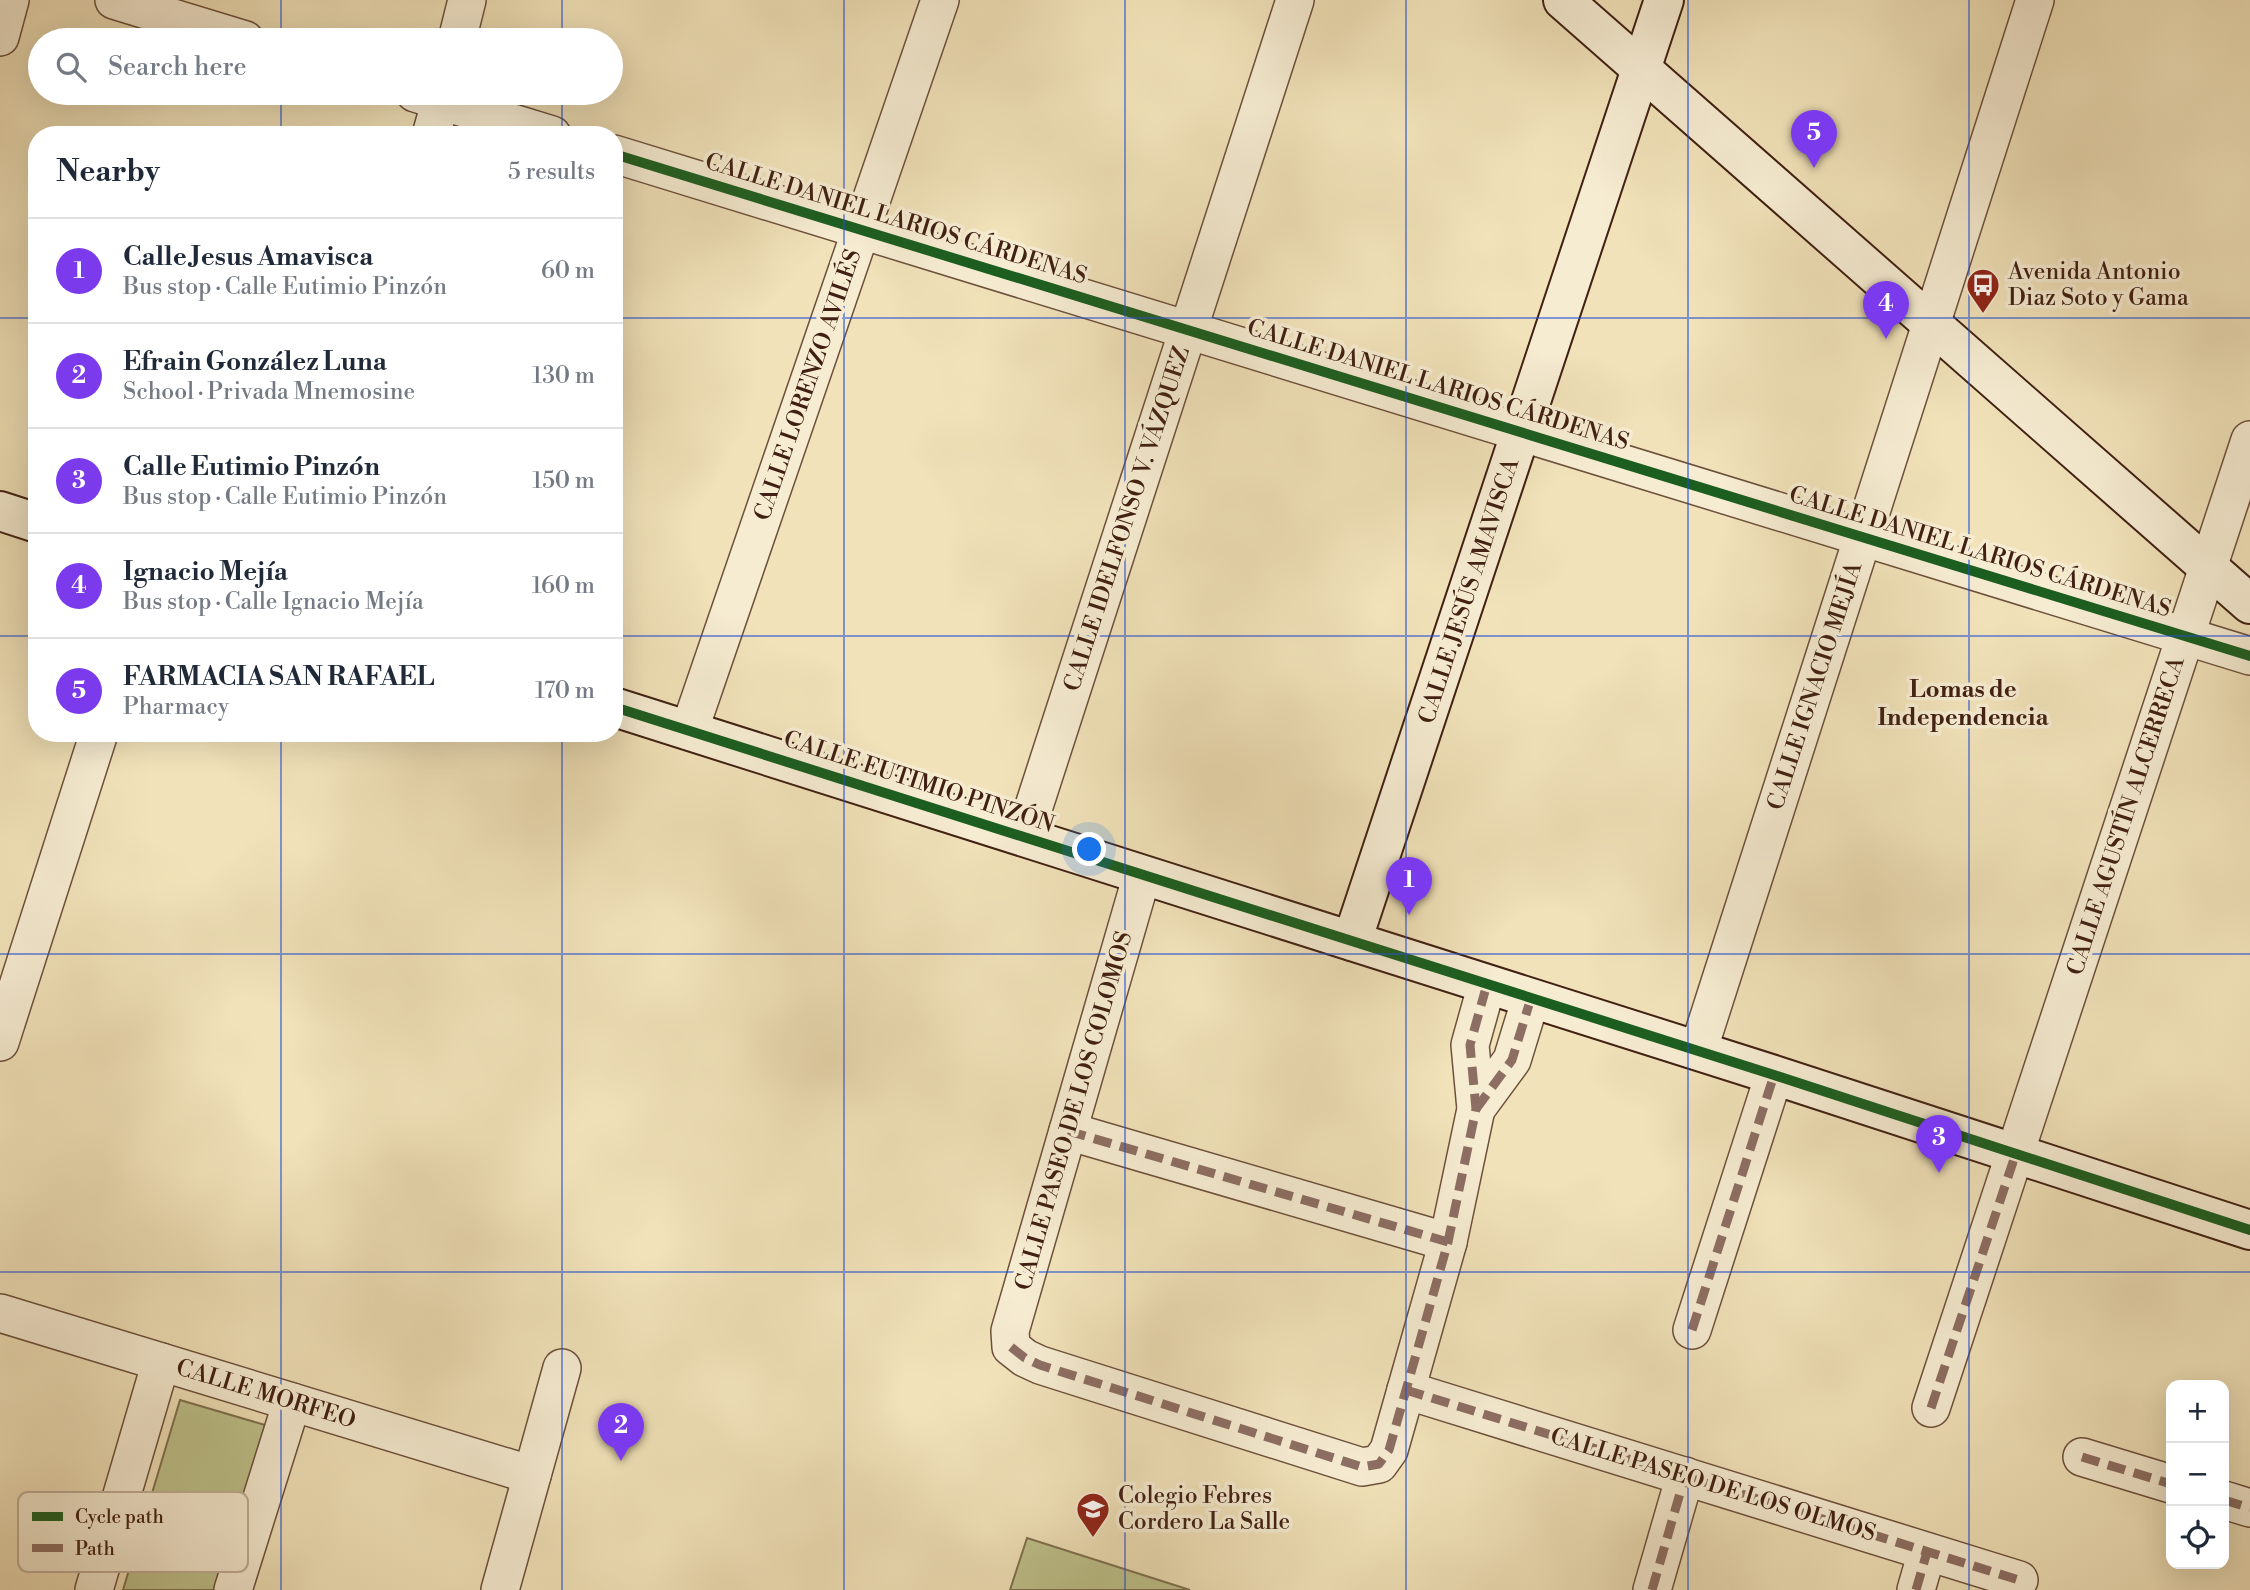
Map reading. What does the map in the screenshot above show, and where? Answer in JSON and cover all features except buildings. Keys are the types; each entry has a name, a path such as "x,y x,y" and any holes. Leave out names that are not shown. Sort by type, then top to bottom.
{"street":[{"path":"0,37 10,0"},
{"path":"114,0 206,28"},
{"path":"460,28 467,0"},
{"name":"CALLE LORENZO AVILÉS","path":"689,731 940,0"},
{"name":"CALLE IDELFONSO V. VÁZQUEZ","path":"1024,837 1295,0"},
{"path":"1563,0 2250,604"},
{"name":"CALLE JESÚS AMAVISCA","path":"1352,942 1664,0"},
{"name":"CALLE IGNACIO MEJÍA","path":"1698,1051 2035,0"},
{"path":"433,105 516,126"},
{"name":"CALLE DANIEL LARIOS CÁRDENAS","path":"623,157 2250,656"},
{"name":"CALLE AGUSTÍN ALCERRECA","path":"1931,1408 2250,440"},
{"path":"0,511 28,520"},
{"name":"CALLE EUTIMIO PINZÓN","path":"623,710 1774,1075 2250,1230"},
{"path":"0,1042 96,742"},
{"name":"CALLE PASEO DE LOS COLOMOS","path":"1142,875 1010,1331 1011,1347 1040,1365 1362,1467 1379,1464 1389,1450 1406,1390"},
{"path":"1406,1390 1448,1242 1476,1109 1469,1045 1488,984"},
{"path":"1476,1109 1511,1060 1531,998"},
{"path":"1692,1330 1774,1075"},
{"path":"1068,1131 1448,1242"},
{"name":"CALLE MORFEO","path":"0,1313 532,1475"},
{"path":"123,1492 161,1363"},
{"path":"500,1590 562,1368"},
{"name":"CALLE PASEO DE LOS OLMOS","path":"1406,1390 2019,1580"},
{"path":"248,1542 292,1402"},
{"path":"2082,1457 2166,1482"},
{"path":"1652,1590 1685,1476"},
{"path":"2229,1502 2250,1508"},
{"path":"1916,1590 1927,1552"},
{"path":"94,1590 99,1572"},
{"path":"233,1590 239,1572"}],"green space":[{"path":"180,1400 265,1425 245,1492 152,1492"},
{"path":"1027,1538 1190,1590 1010,1590"},
{"path":"128,1572 220,1572 215,1590 123,1590"}],"marked path":[{"path":"1011,1347 1040,1365 1362,1467 1379,1464 1389,1450 1448,1242 1476,1109 1470,1045 1487,984"},
{"path":"1476,1109 1512,1060 1531,998"},
{"path":"1692,1330 1774,1075"},
{"path":"1068,1131 1448,1242"},
{"path":"1931,1408 2016,1153"},
{"path":"1406,1390 2019,1580"},
{"path":"2082,1457 2166,1482"},
{"path":"1652,1590 1685,1476"},
{"path":"2229,1502 2250,1508"},
{"path":"1916,1590 1927,1552"}],"cycle path":[{"path":"623,157 2250,656"},
{"path":"623,710 1774,1075 2250,1230"}],"place":[{"name":"FARMACIA SAN RAFAEL","path":"1814,168"},
{"name":"Avenida Antonio Diaz Soto y Gama","path":"1983,315"},
{"name":"Ignacio Mejía","path":"1886,339"},
{"name":"Calle Jesus Amavisca","path":"1409,915"},
{"name":"Calle Eutimio Pinzón","path":"1939,1173"},
{"name":"Efrain González Luna","path":"621,1461"},
{"name":"Colegio Febres Cordero La Salle","path":"1093,1539"}],"district":[{"name":"Lomas de Independencia","path":"1963,704"}]}
